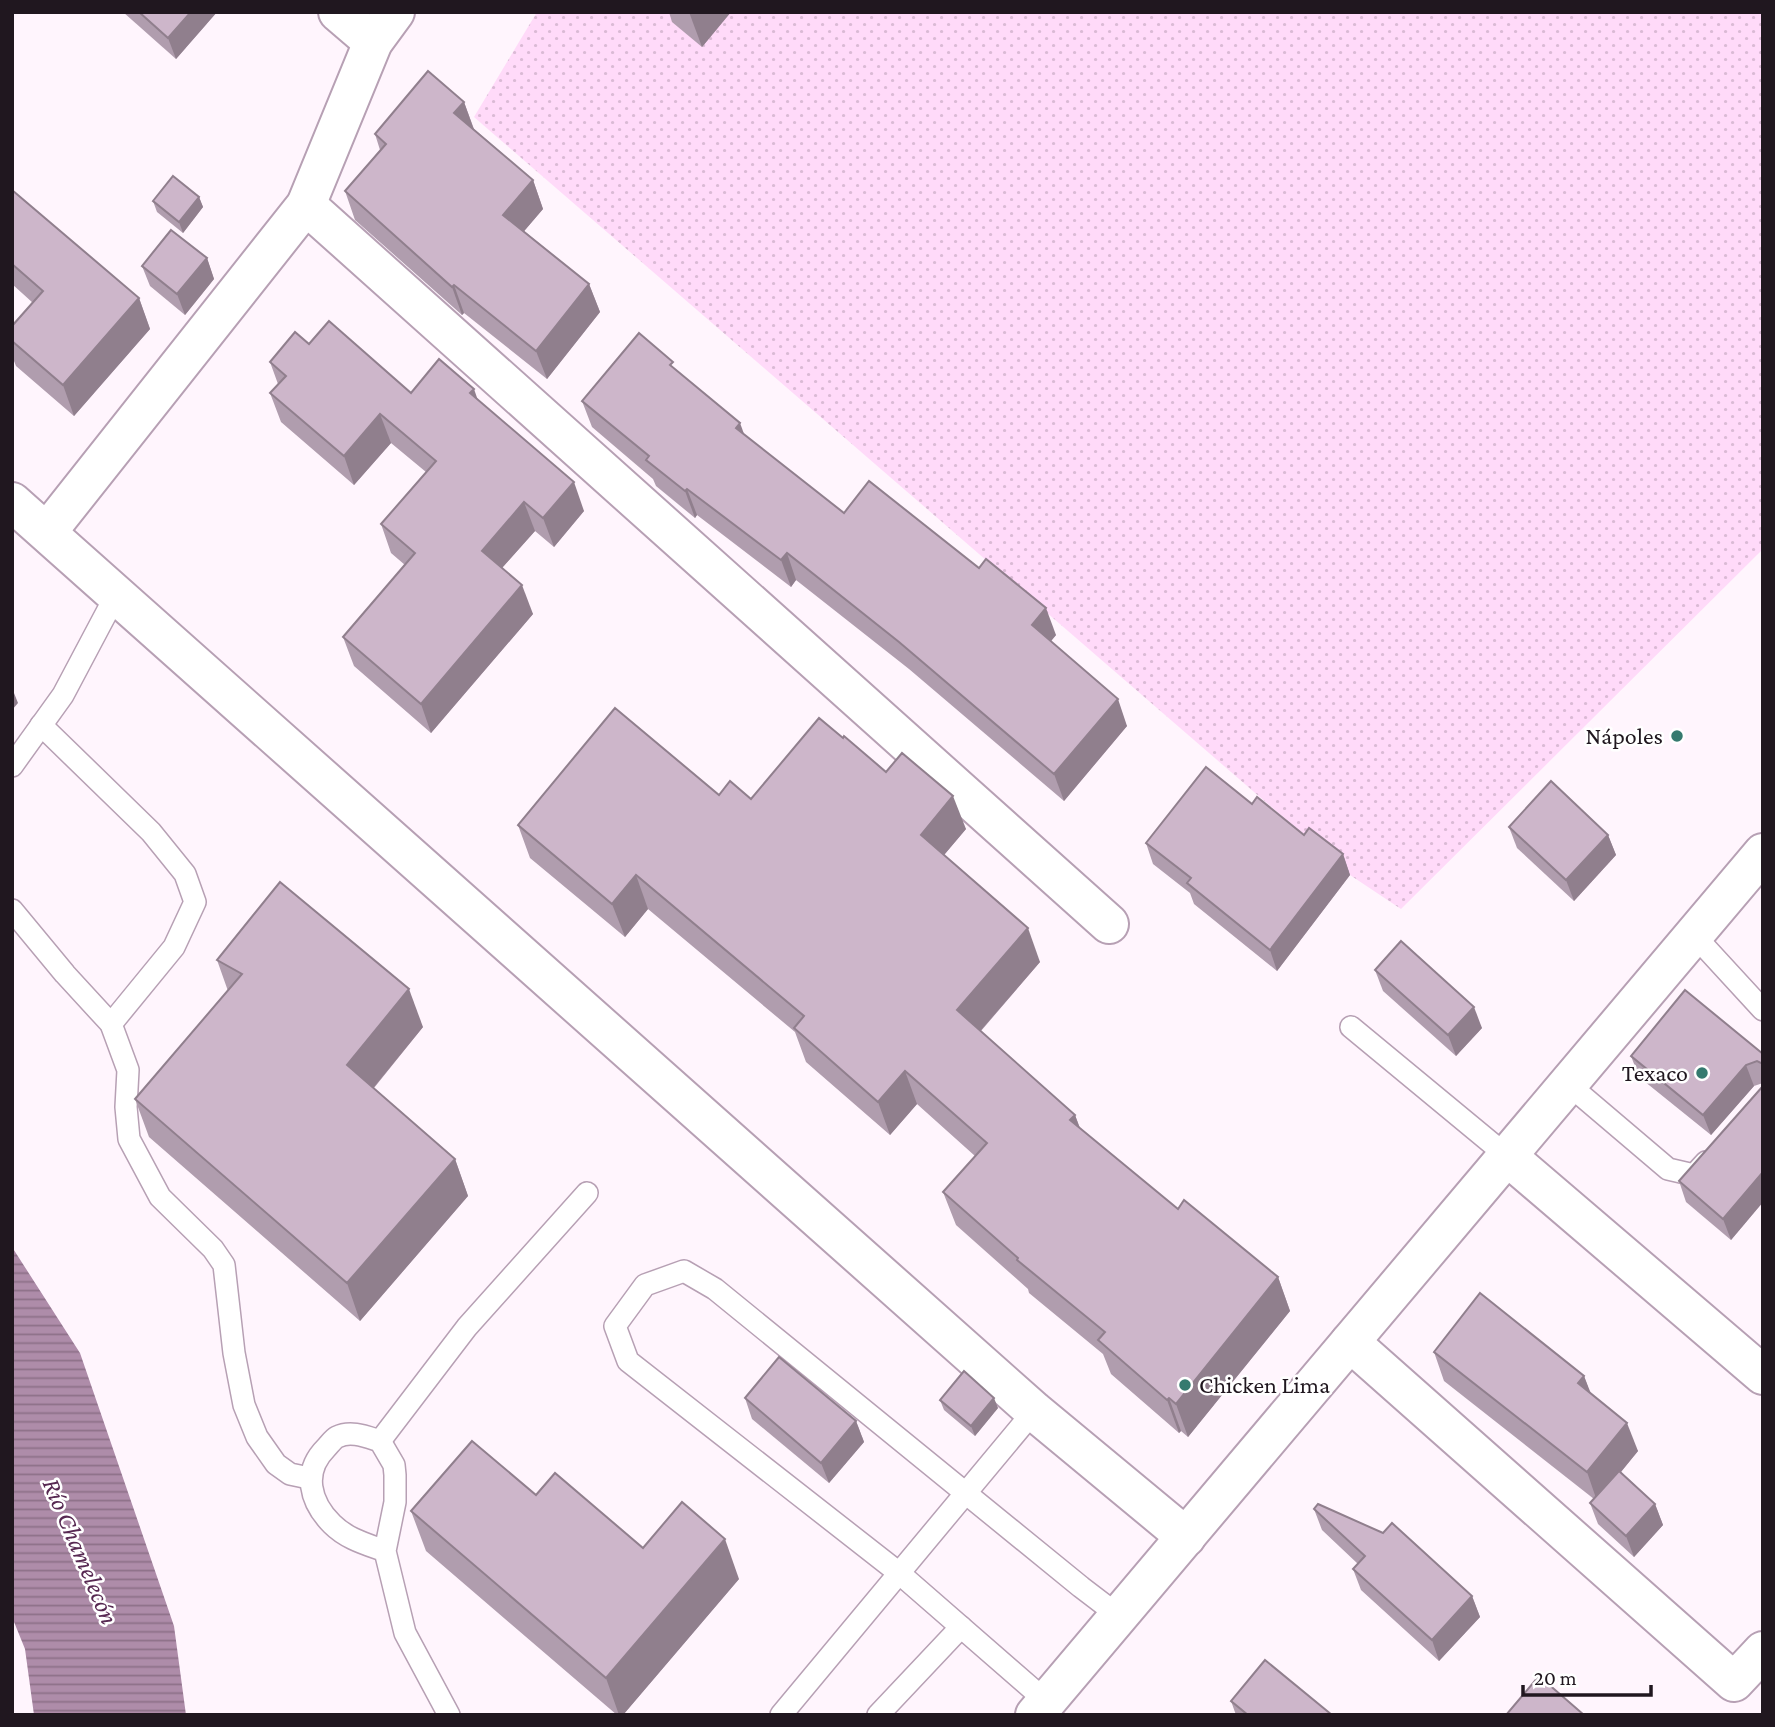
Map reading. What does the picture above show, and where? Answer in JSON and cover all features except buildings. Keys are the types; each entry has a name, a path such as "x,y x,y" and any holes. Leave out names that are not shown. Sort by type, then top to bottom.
{"street":[{"path":"47,532 306,205 384,27 338,12"},
{"path":"306,205 1110,924"},
{"path":"12,502 1034,1411 1185,1537"},
{"path":"1040,1708 1763,853"},
{"path":"1507,1156 1763,1375"},
{"path":"1350,1342 1734,1682 1763,1651"}],"lane":[{"path":"12,766 63,695 117,593"},
{"path":"41,725 151,832 185,874 195,902 174,947 111,1024"},
{"path":"12,910 111,1024 128,1070 126,1107 129,1139 159,1197 213,1249 224,1265 234,1353 244,1405 257,1437 276,1464 290,1474 309,1478"},
{"path":"1694,935 1763,1010"},
{"path":"1351,1027 1507,1156"},
{"path":"1568,1084 1668,1169 1694,1175 1720,1145"},
{"path":"380,1441 467,1327 587,1193"},
{"path":"1040,1708 961,1628 899,1573 628,1361 615,1326 645,1285 684,1271 715,1289 1119,1616"},
{"path":"781,1715 1034,1411"},
{"path":"385,1551 348,1537 331,1523 314,1500 309,1478 316,1457 337,1437 358,1434 380,1441 394,1465 395,1502 385,1551 405,1633 449,1715"},
{"path":"878,1715 961,1628"}],"shaded area":[{"path":"537,12 1763,12 1763,549 1401,909 1350,875 474,117"}],"water":[{"name":"Río Chamelecón","path":"12,1247 80,1353 174,1626 186,1715 34,1715 25,1649 12,1617"}],"place":[{"name":"Nápoles","path":"1677,736"},
{"name":"Texaco","path":"1702,1073"},
{"name":"Chicken Lima","path":"1185,1385"}]}
